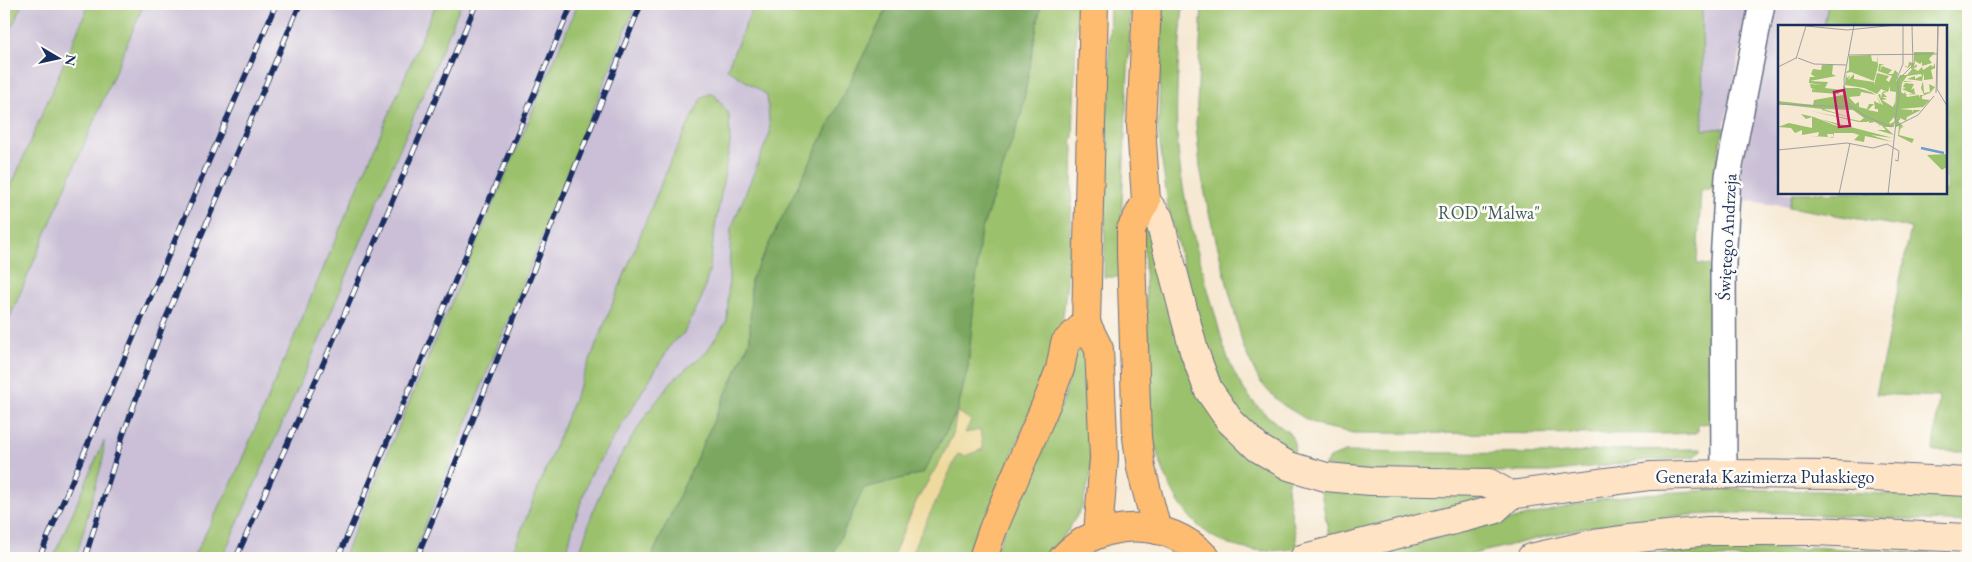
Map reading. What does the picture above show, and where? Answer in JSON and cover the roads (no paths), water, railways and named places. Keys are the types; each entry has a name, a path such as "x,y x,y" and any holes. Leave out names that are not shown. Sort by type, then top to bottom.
{"main road":[{"path":"1094,4 1086,323 1099,349 1104,458 1098,534"},
{"path":"1147,4 1141,125 1146,201 1131,229 1135,403 1140,468 1157,530"},
{"path":"1146,201 1159,218 1194,351 1208,389 1230,422 1258,448 1289,466 1326,477 1371,482 1489,483 1510,495 1494,510 1304,558"},
{"path":"983,558 1060,369 1065,343 1086,323"},
{"name":"Generała Kazimierza Pułaskiego","path":"1510,495 1650,476 1724,474 1832,475 1968,482"},
{"path":"1063,558 1081,543 1098,534 1127,528 1157,530 1176,536 1206,558"},
{"path":"1531,558 1593,544 1708,531 1814,531 1968,538"}],"street":[{"name":"Świętego Andrzeja","path":"1724,474 1723,263 1728,176 1762,4"}],"railway":[{"path":"39,558 276,4"},
{"path":"85,558 123,435 163,325 300,4"},
{"path":"236,558 327,355 476,4"},
{"path":"338,558 572,4"},
{"path":"417,558 641,4"}],"park label":[{"name":"ROD \"Malwa\"","path":"1489,213"}]}
